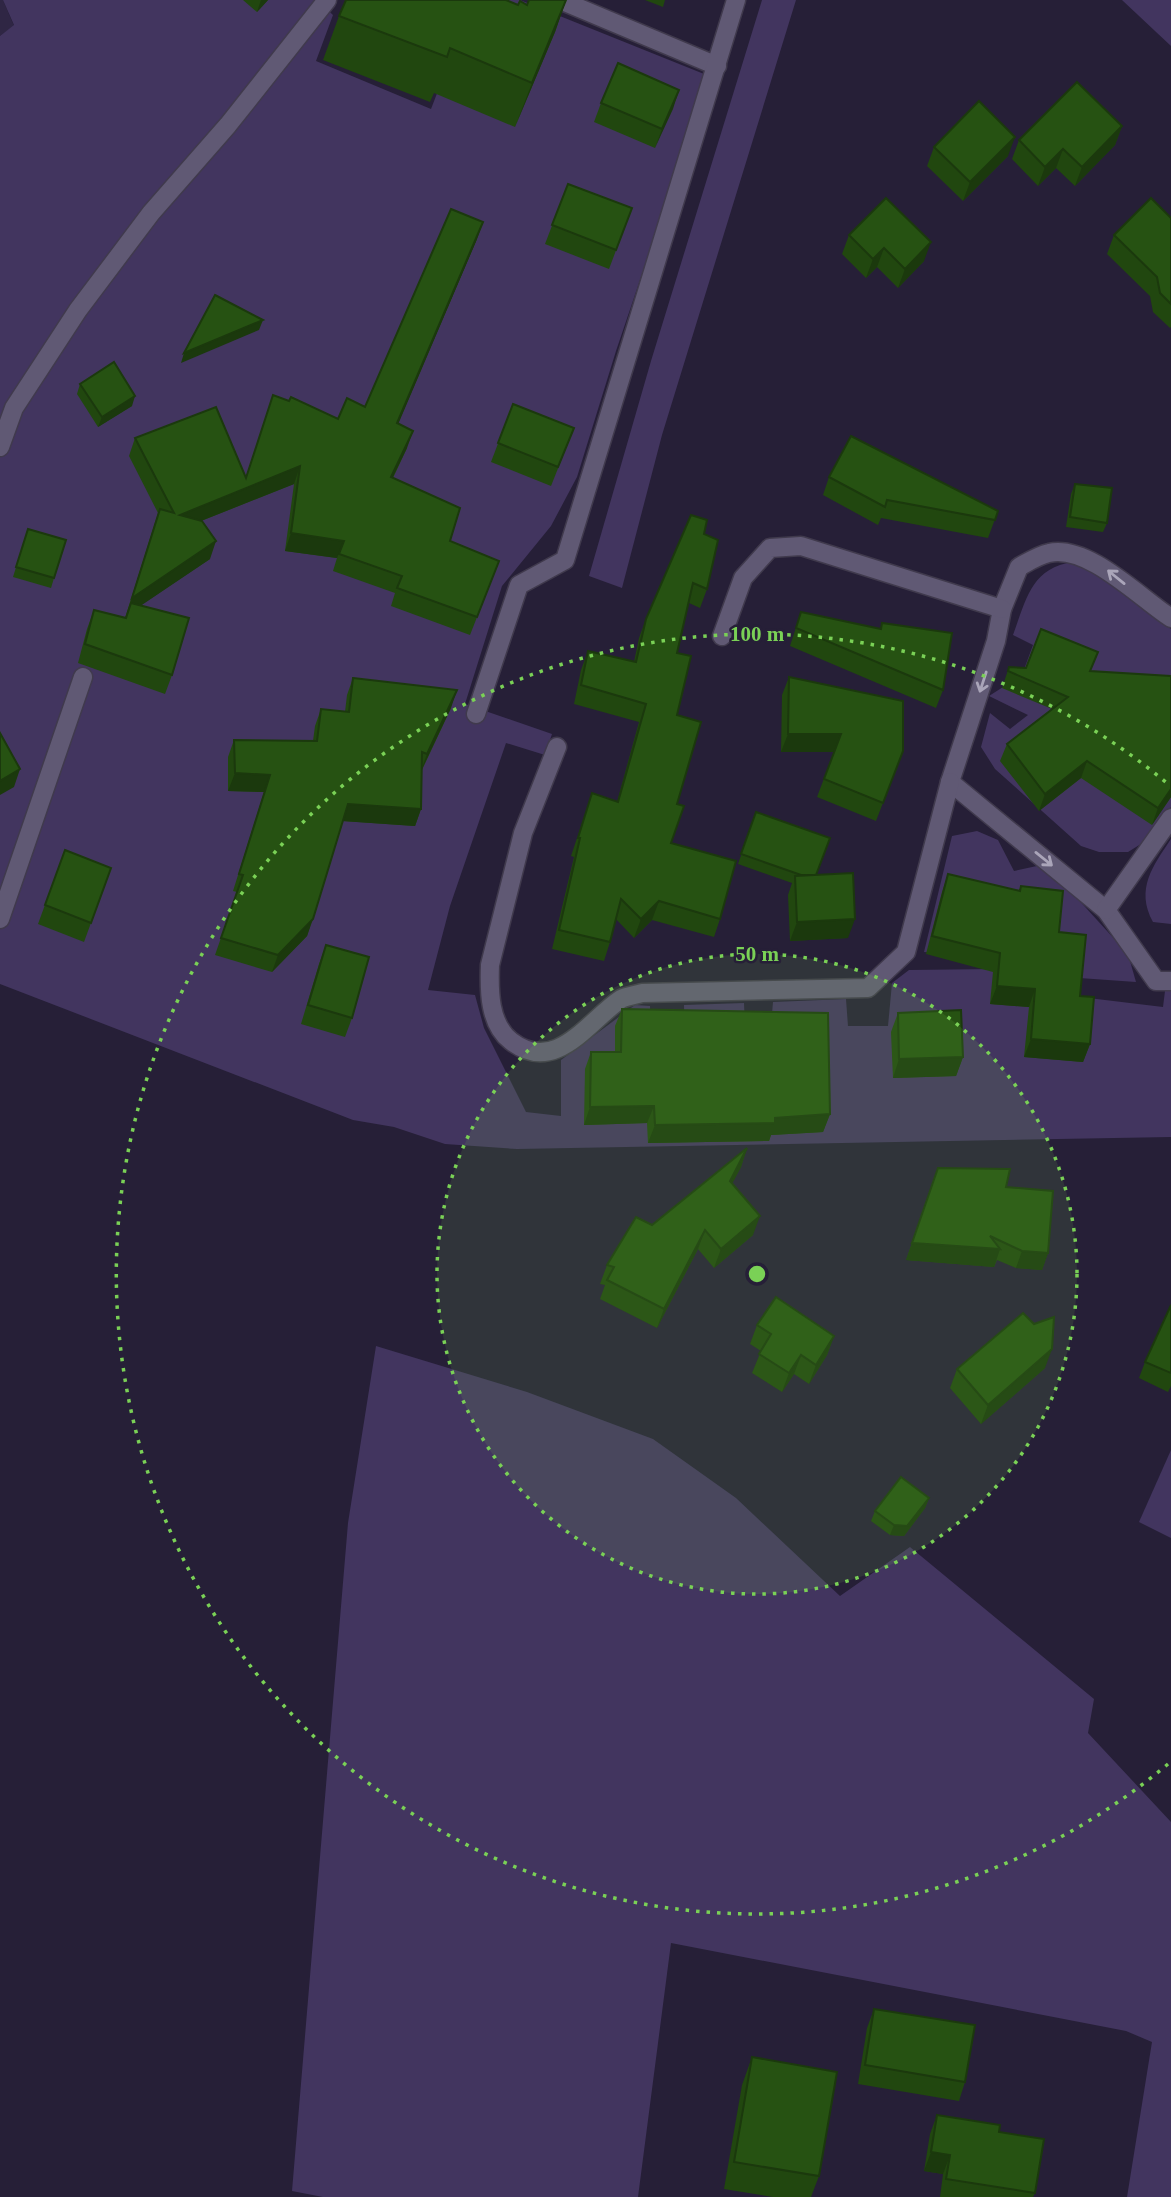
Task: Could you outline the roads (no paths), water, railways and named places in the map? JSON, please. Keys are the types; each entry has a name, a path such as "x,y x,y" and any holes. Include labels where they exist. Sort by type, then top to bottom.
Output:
{"lane":[{"path":"0,447 4,427 14,408 78,310 152,213 228,125 327,0"},
{"path":"560,0 717,66"},
{"path":"476,714 519,584 565,560 736,0"},
{"path":"722,636 743,578 771,548 801,546 1002,609"},
{"path":"557,747 523,833 490,965 489,988 498,1026 506,1037 522,1050 540,1052 565,1046 591,1028 622,998 642,993 868,988 906,952 950,782 996,641 1002,609 1019,567 1050,552 1077,555 1107,570 1147,603 1171,618"},
{"path":"0,919 83,677"},
{"path":"950,782 1106,911 1156,981 1171,981"},
{"path":"1106,911 1171,818"}]}
